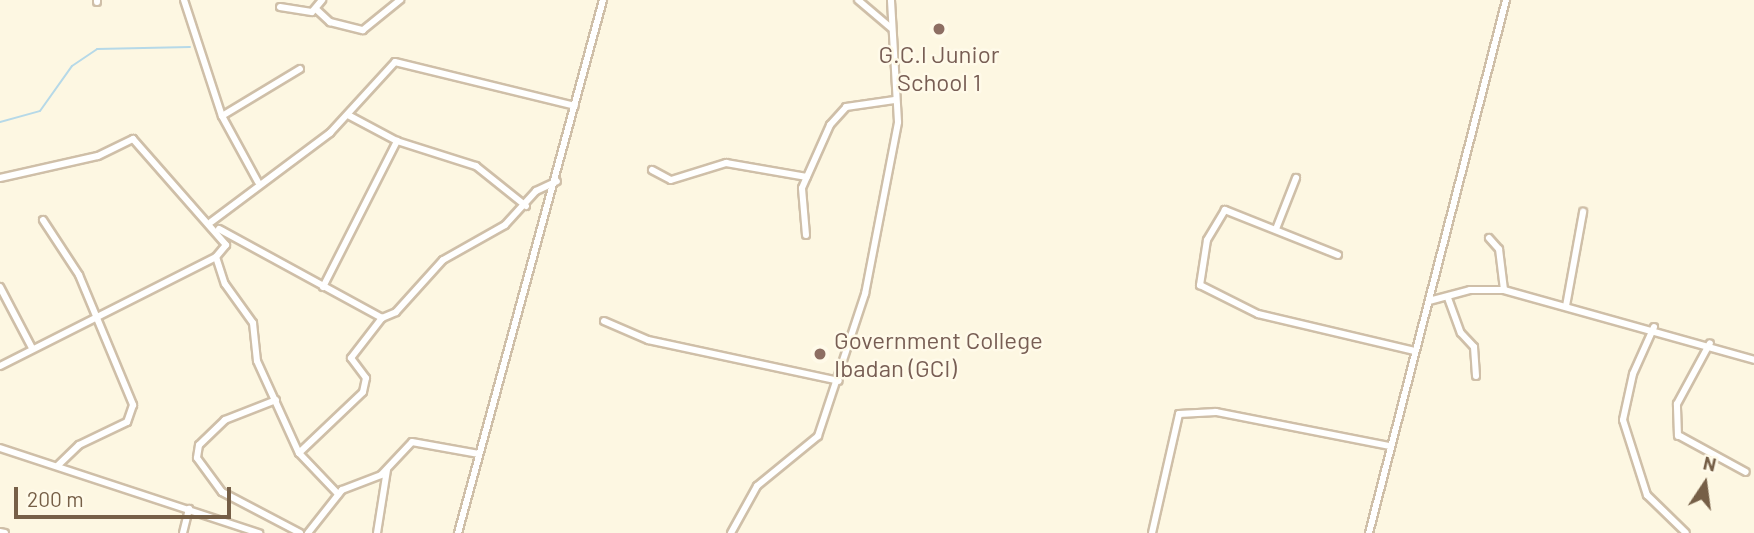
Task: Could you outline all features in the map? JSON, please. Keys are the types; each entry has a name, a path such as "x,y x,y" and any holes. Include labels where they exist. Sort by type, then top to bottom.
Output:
{"street":[{"path":"317,10 322,0"},
{"path":"280,7 317,10 330,22 363,30 400,0"},
{"path":"458,533 557,181 603,0"},
{"path":"858,0 891,28"},
{"path":"731,533 757,486 818,436 839,381 890,180 898,122 894,100 891,0"},
{"path":"1369,533 1506,0"},
{"path":"186,1 222,116 258,182"},
{"path":"211,222 258,182 348,115 395,62 575,106"},
{"path":"222,116 300,69"},
{"path":"806,235 799,203 807,177 830,125 846,107 894,100"},
{"path":"348,115 397,142 476,166 526,206"},
{"path":"0,178 98,156 133,139 219,229 382,318"},
{"path":"323,287 397,142"},
{"path":"652,170 671,180 726,163 807,177"},
{"path":"1276,229 1296,178"},
{"path":"299,453 363,392 366,379 351,358 382,318 396,312 443,260 526,206 536,191 557,181"},
{"path":"1338,255 1276,229 1220,212 1207,240 1200,285 1258,314 1415,351"},
{"path":"1566,306 1583,212"},
{"path":"43,220 96,314 125,379 132,414 57,466"},
{"path":"0,366 96,314 216,257 226,245 219,229"},
{"path":"1489,238 1499,249 1504,290"},
{"path":"216,257 225,284 253,323 257,361 299,453 338,494"},
{"path":"0,286 32,348"},
{"path":"1429,301 1504,290 1654,327 1754,358"},
{"path":"1448,298 1461,333 1474,347 1476,376"},
{"path":"604,321 648,340 839,381"},
{"path":"1654,327 1633,374 1623,421 1647,495 1686,533"},
{"path":"1710,343 1677,404 1678,435 1746,472"},
{"path":"276,400 225,420 200,445 197,458 222,492 300,533"},
{"path":"1152,533 1179,414 1216,412 1390,446"},
{"path":"308,533 338,494 387,468 412,442 479,454"},
{"path":"0,447 259,533"},
{"path":"377,533 387,468"},
{"path":"183,533 189,509"},
{"path":"0,532 5,533"}],"waterway":[{"path":"0,122 40,111 72,66 97,49 190,47"}],"place":[{"name":"G.C.I Junior School 1","path":"939,29"},
{"name":"Government College Ibadan (GCI)","path":"820,354"}]}
